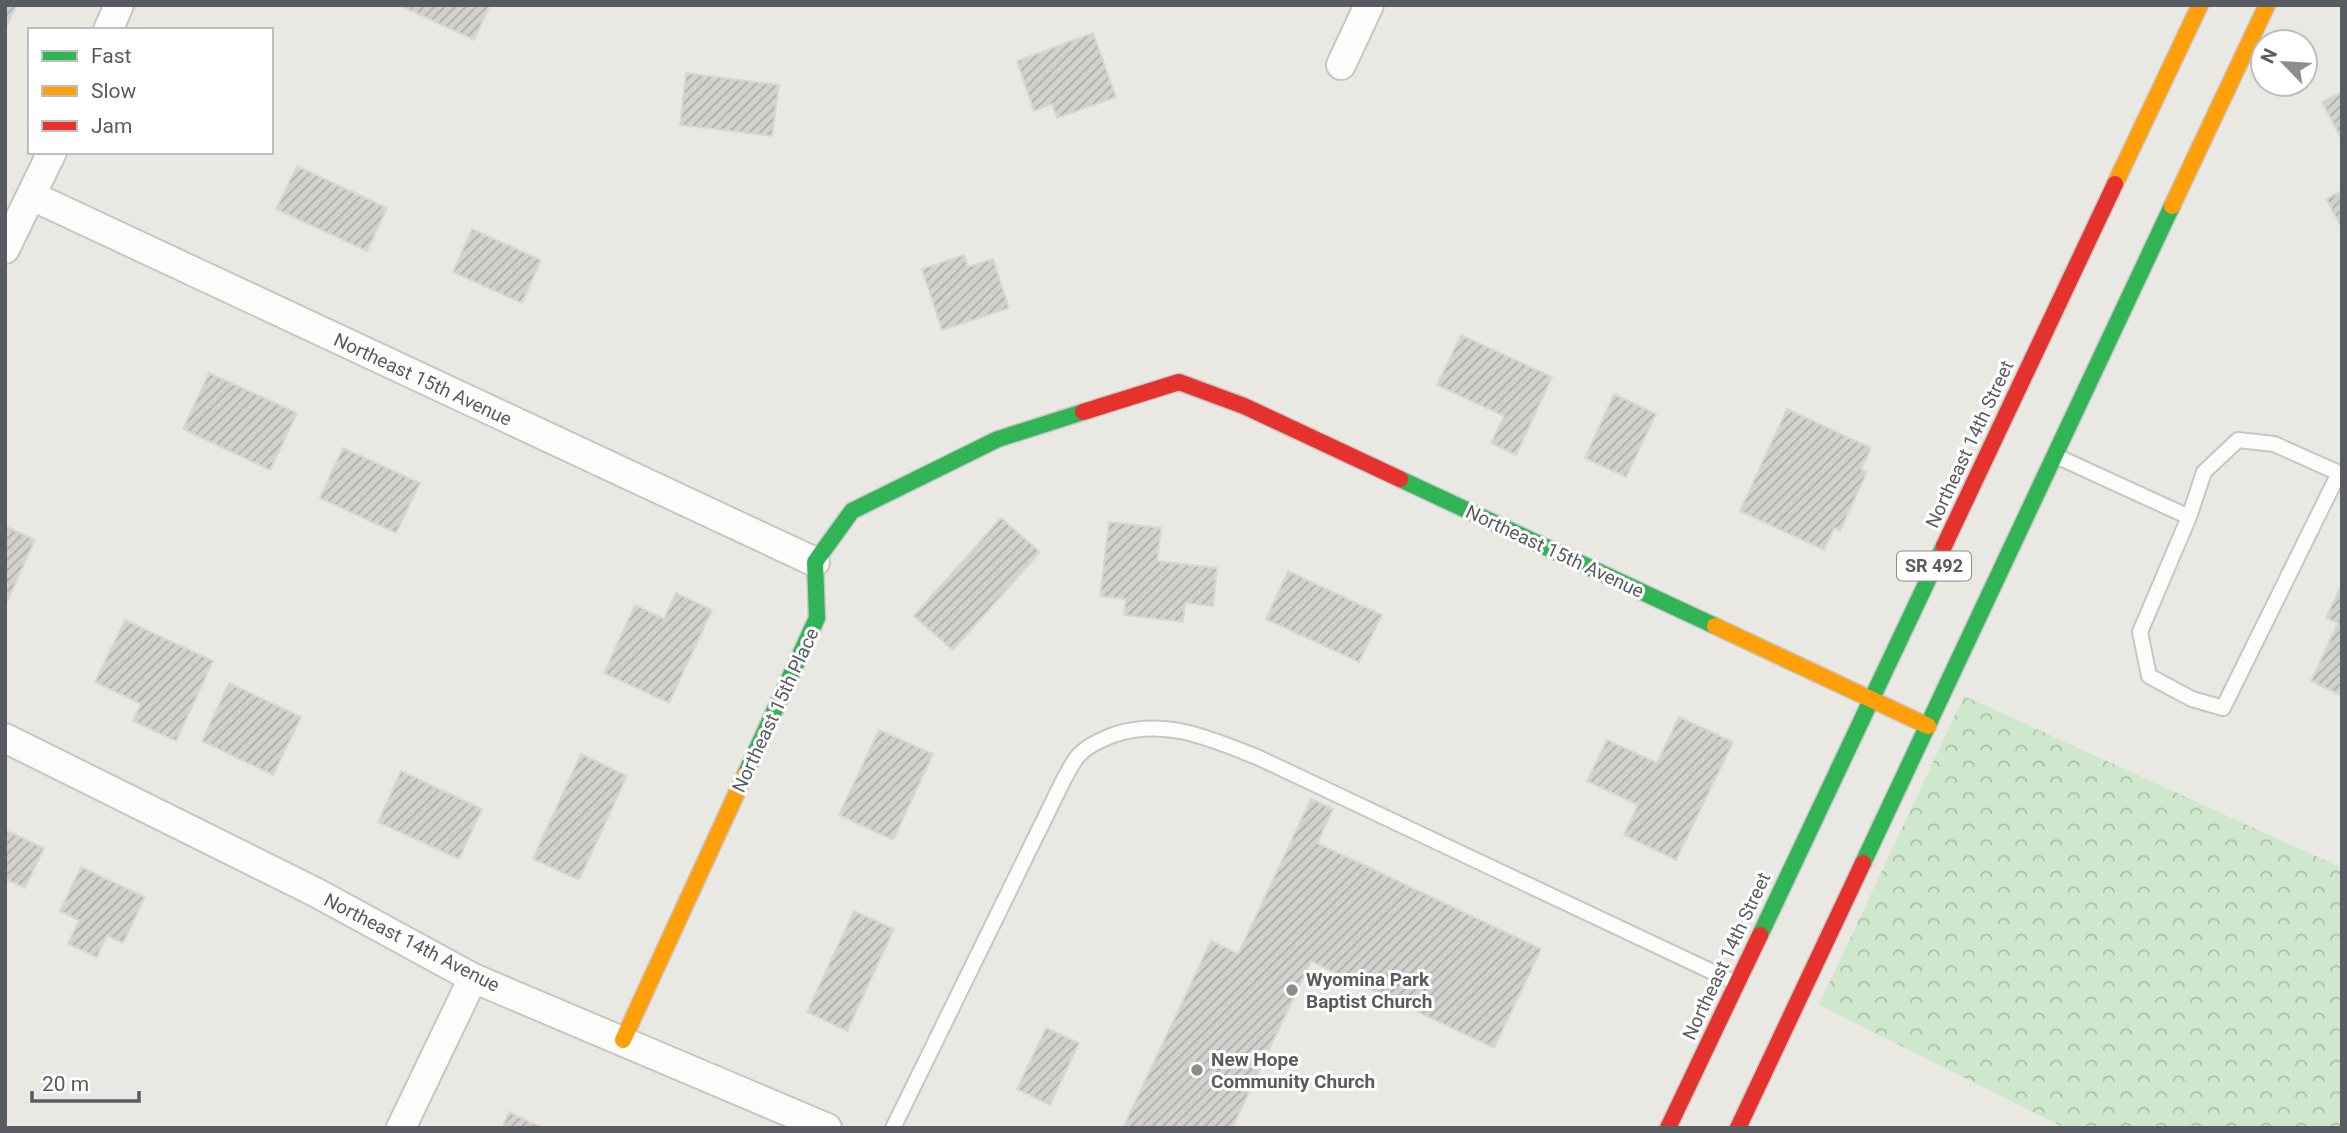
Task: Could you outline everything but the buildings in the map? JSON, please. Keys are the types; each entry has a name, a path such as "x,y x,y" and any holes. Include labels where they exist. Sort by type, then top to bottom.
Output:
{"main road":[{"name":"Northeast 14th Street","path":"1668,1128 2200,5"},
{"name":"SR 492","path":"1738,1128 2267,5"},
{"name":"Northeast 15th Avenue","path":"815,562 852,511 998,439 1180,382 1256,412 1928,726"},
{"name":"Northeast 15th Place","path":"623,1040 817,618 815,562"}],"street":[{"path":"109,28 119,5"},
{"path":"1341,65 1368,5"},
{"path":"5,249 50,154"},
{"name":"Northeast 15th Avenue","path":"32,196 815,562"},
{"name":"Northeast 14th Avenue","path":"5,738 317,893 473,978 827,1128"},
{"path":"401,1128 473,978"}],"lane":[{"path":"2238,440 2274,444 2339,473 2223,708 2192,699 2149,676 2140,632 2189,517 2204,472 2238,440"},
{"path":"2055,456 2189,517"},
{"path":"892,1128 1064,779 1078,756 1099,740 1132,729 1166,728 1198,734 1257,757 1736,984"}],"green space":[{"path":"1964,696 2342,868 2342,1128 2065,1128 1819,1005"}],"traffic: fast":[{"path":"1863,863 2172,206"},
{"path":"745,775 817,618 815,562 852,511 998,439 1083,412"},
{"path":"1400,479 1715,626"},
{"path":"1760,935 1944,546"}],"traffic: slow":[{"path":"2115,184 2200,5"},
{"path":"2172,206 2267,5"},
{"path":"1715,626 1928,726"},
{"path":"623,1040 745,775"}],"traffic: jam":[{"path":"1944,546 2115,184"},
{"path":"1083,412 1179,382 1244,406 1400,479"},
{"path":"1738,1128 1863,863"},
{"path":"1668,1128 1760,935"}],"place":[{"name":"Wyomina Park Baptist Church","path":"1292,990"},
{"name":"New Hope Community Church","path":"1197,1070"}]}
